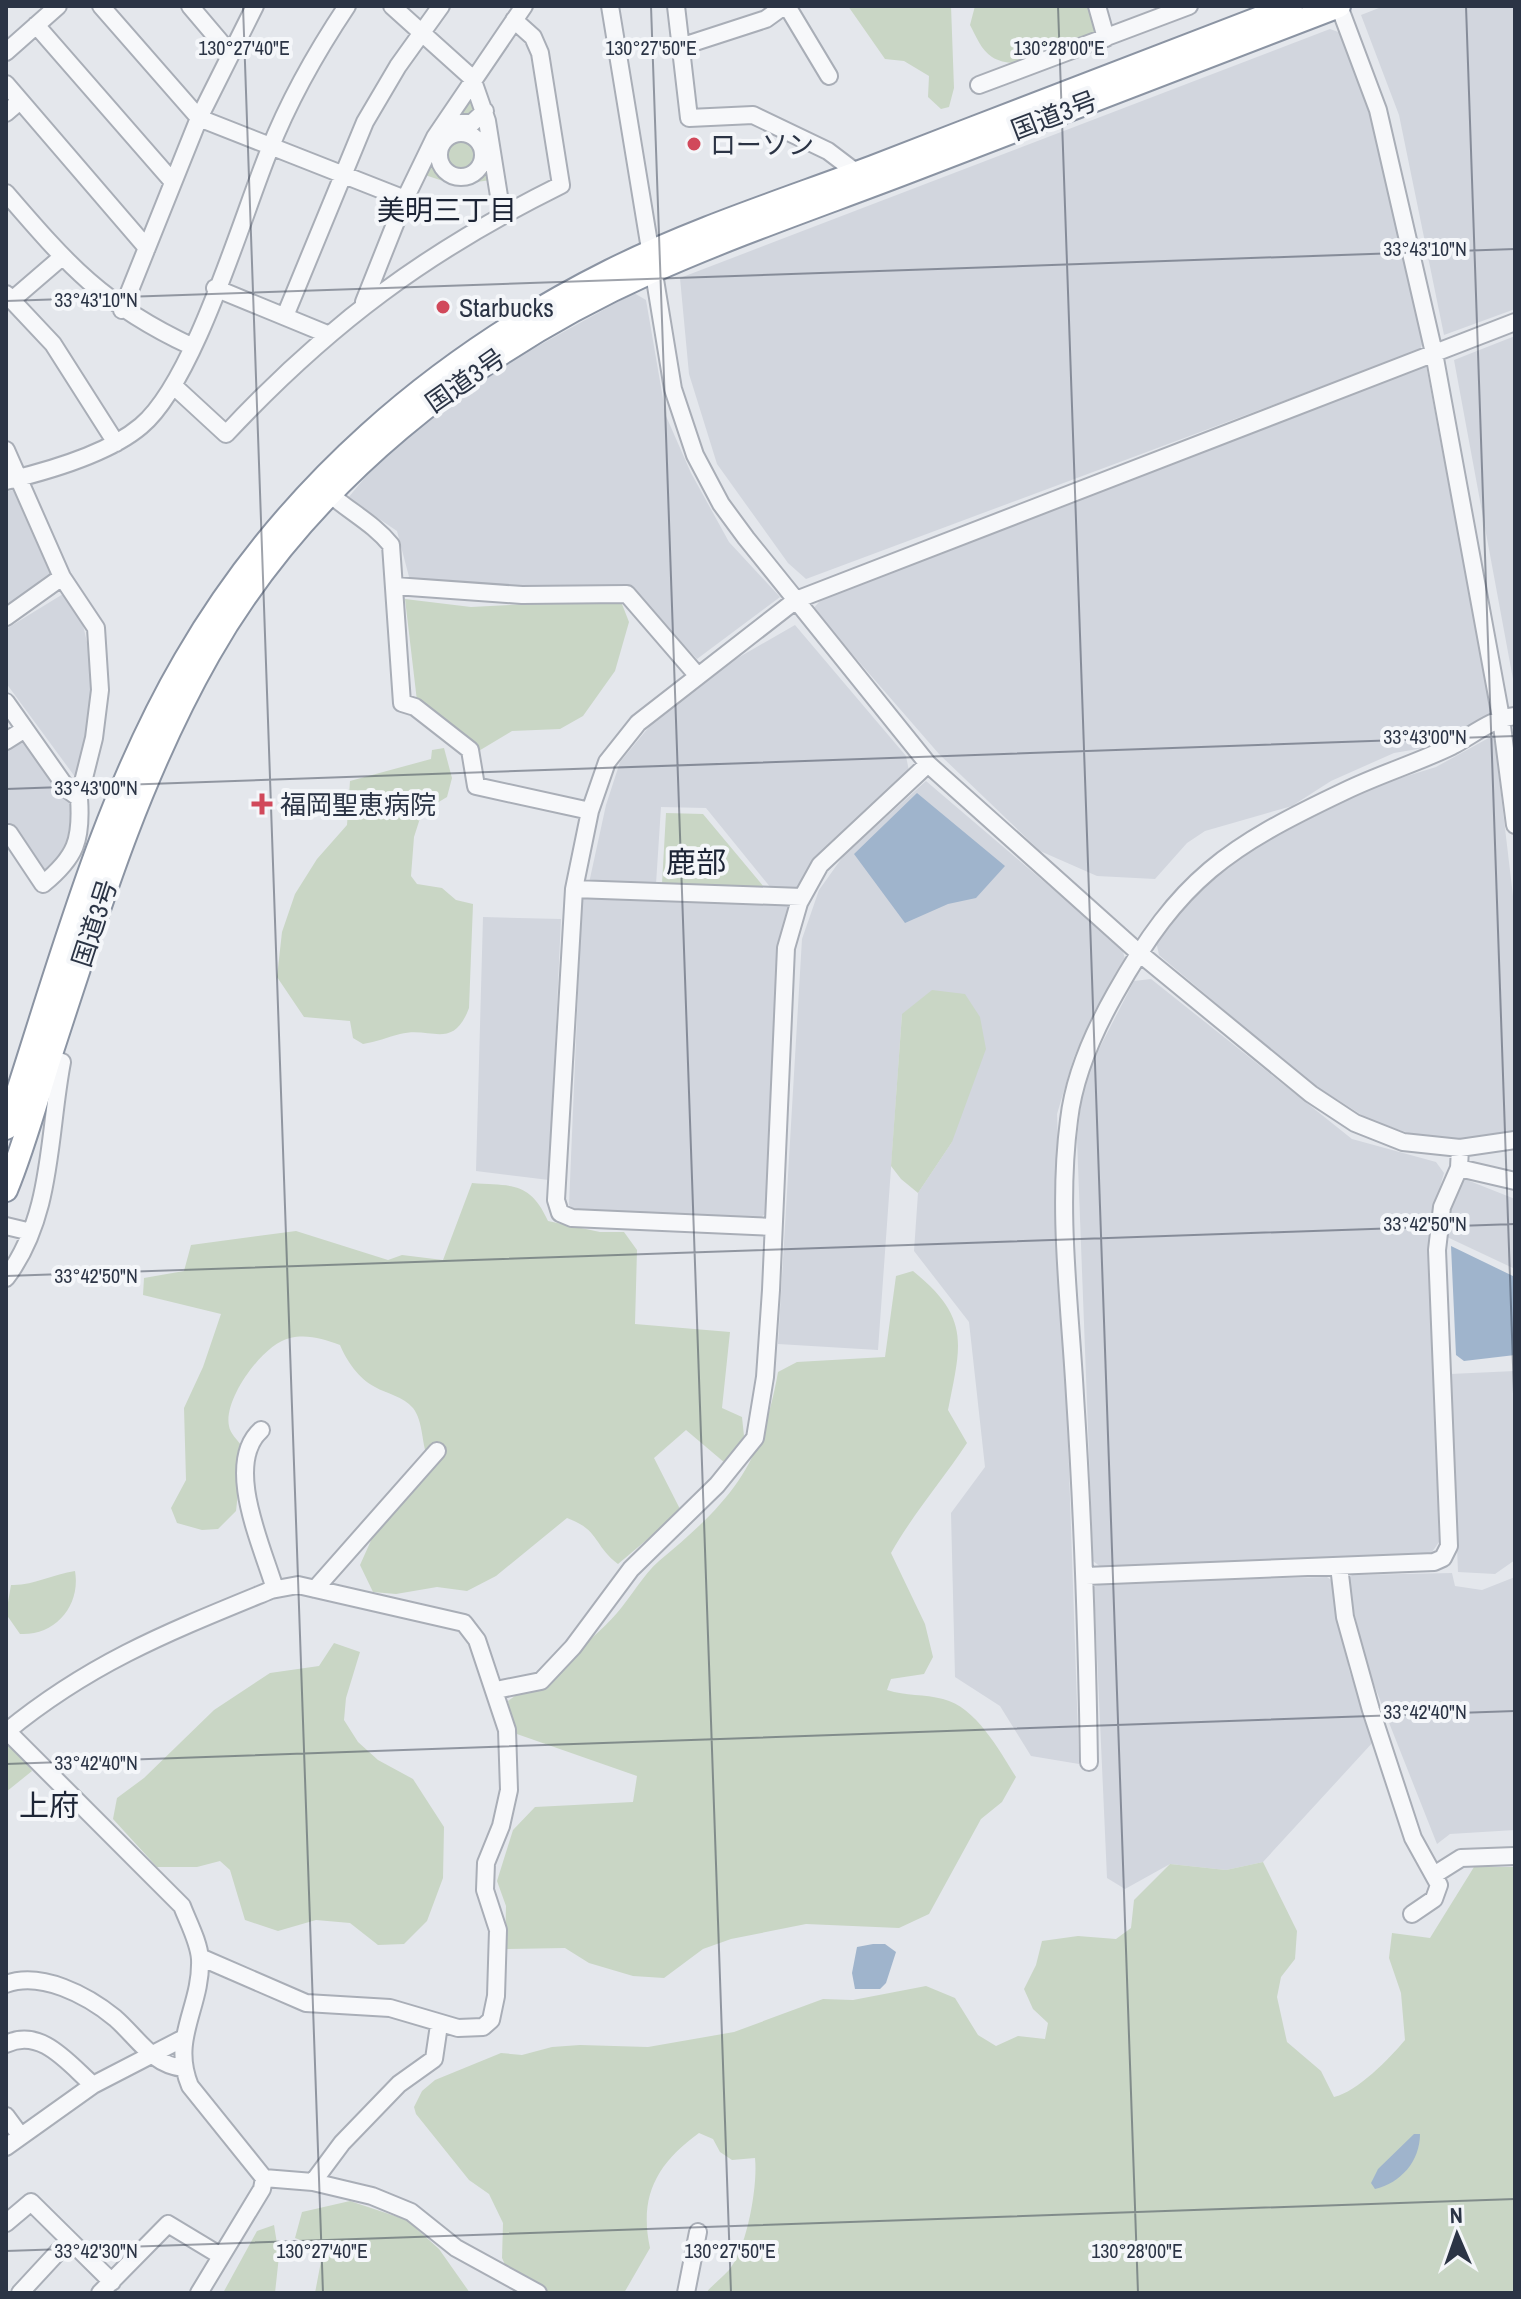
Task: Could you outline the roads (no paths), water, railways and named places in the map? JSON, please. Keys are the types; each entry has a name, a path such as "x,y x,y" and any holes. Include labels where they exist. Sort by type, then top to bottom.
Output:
{"highway":[{"name":"国道3号","path":"6,1190 109,878 158,752 230,621 272,561 375,450 452,387 529,336 649,264 748,211 857,173 1291,6"},
{"name":"国道3号","path":"6,1128 90,875 144,742 184,662 258,549 359,441 429,382 523,318 610,271 649,264 1339,6"}],"street":[{"path":"6,52 58,6"},
{"path":"101,6 199,118 405,199"},
{"path":"190,6 229,52"},
{"path":"122,310 199,118 229,52 255,6"},
{"path":"11,480 94,454 116,443 141,426 175,387 270,147 314,59 347,6"},
{"path":"392,6 472,78 485,111 502,215"},
{"path":"285,316 365,122 441,6"},
{"path":"431,159 472,78 524,6"},
{"path":"610,6 649,264 673,389 695,455 721,504 796,600 928,764 1138,952 1311,1094 1355,1123 1403,1142 1460,1148 1515,1140"},
{"path":"676,6 689,118 753,115 828,151 857,173"},
{"path":"683,46 766,19 785,6 829,76"},
{"path":"1097,6 1106,38"},
{"path":"979,85 1189,6"},
{"path":"1339,6 1378,110 1434,353 1508,717 1515,825"},
{"path":"175,387 226,434 327,334 363,304 502,215 561,185 540,53 533,37 514,20"},
{"path":"36,25 173,182"},
{"path":"6,84 147,248"},
{"path":"6,113 20,101"},
{"path":"363,304 405,199 441,144 456,133 461,123 472,123 485,111"},
{"path":"431,159 454,175 468,175 479,167 483,154 478,141 467,133 456,133"},
{"path":"6,193 62,257 122,310 191,346"},
{"path":"62,257 9,297 53,344 116,443"},
{"path":"215,288 327,334"},
{"path":"773,1227 572,1218 560,1213 556,1200 574,889 590,811 607,762 638,723 796,600 1515,322"},
{"path":"6,450 11,480 62,577 96,628 100,690 94,738 79,798 81,832 65,866 43,884 7,832"},
{"path":"331,495 359,519 375,525 391,545 402,703 415,707 470,750 476,786 590,811"},
{"path":"6,617 62,577"},
{"path":"395,586 522,595 627,594 697,675"},
{"path":"6,702 68,790 79,798"},
{"path":"1089,1762 1086,1576 1065,1217 1069,1118 1082,1062 1101,1019 1138,952 1182,894 1238,847 1295,814 1451,746 1508,717"},
{"path":"6,741 25,729"},
{"path":"496,1690 541,1681 581,1637 631,1569 717,1485 755,1438 765,1377 786,948 802,897 820,865 928,764"},
{"path":"574,889 802,897"},
{"path":"6,1278 18,1261 39,1217 62,1062 50,1058"},
{"path":"1086,1576 1434,1562 1448,1552 1437,1250 1442,1207 1459,1168 1460,1148"},
{"path":"1459,1168 1515,1181"},
{"path":"6,1226 31,1232"},
{"path":"261,1430 251,1439 245,1465 250,1512 275,1589"},
{"path":"315,1589 437,1451"},
{"path":"1339,1566 1345,1617 1371,1710 1413,1838 1439,1885 1434,1899 1412,1914"},
{"path":"200,1957 306,2003 390,2008 439,2025 483,2027 491,2020 496,1996 498,1930 485,1890 486,1863 509,1790 507,1730 477,1640 464,1623 298,1585 275,1589 111,1658 44,1701 6,1731 182,1906 200,1957 195,2003 182,2039 183,2068 190,2086 264,2178 313,2182 372,2196 411,2212 456,2248 538,2293"},
{"path":"1434,1875 1461,1858 1515,1856"},
{"path":"6,1984 41,1979 72,1993 112,2016 165,2067 183,2068"},
{"path":"313,2182 342,2143 399,2084 434,2059 439,2025"},
{"path":"6,2044 20,2037 46,2044 93,2085"},
{"path":"6,2147 93,2085 182,2039"},
{"path":"6,2116 20,2135"},
{"path":"199,2293 262,2189 264,2178"},
{"path":"6,2223 31,2202 69,2240 106,2287 168,2224 221,2256"},
{"path":"686,2293 698,2232"},
{"path":"20,2293 69,2240"}],"water":[{"path":"917,793 1005,866 976,898 948,904 905,923 854,854"},
{"path":"1451,1246 1515,1277 1515,1355 1464,1361 1456,1355"},
{"path":"885,1944 896,1952 886,1983 880,1989 855,1989 852,1973 857,1947"},
{"path":"1414,2134 1420,2134 1413,2162 1393,2182 1375,2189 1371,2183 1378,2169"}],"place":[{"name":"ローソン","path":"694,144"},
{"name":"Starbucks","path":"443,307"},
{"name":"福岡聖恵病院","path":"262,804"}],"district":[{"name":"美明三丁目","path":"447,210"},
{"name":"鹿部","path":"696,862"},
{"name":"上府","path":"49,1805"}]}
